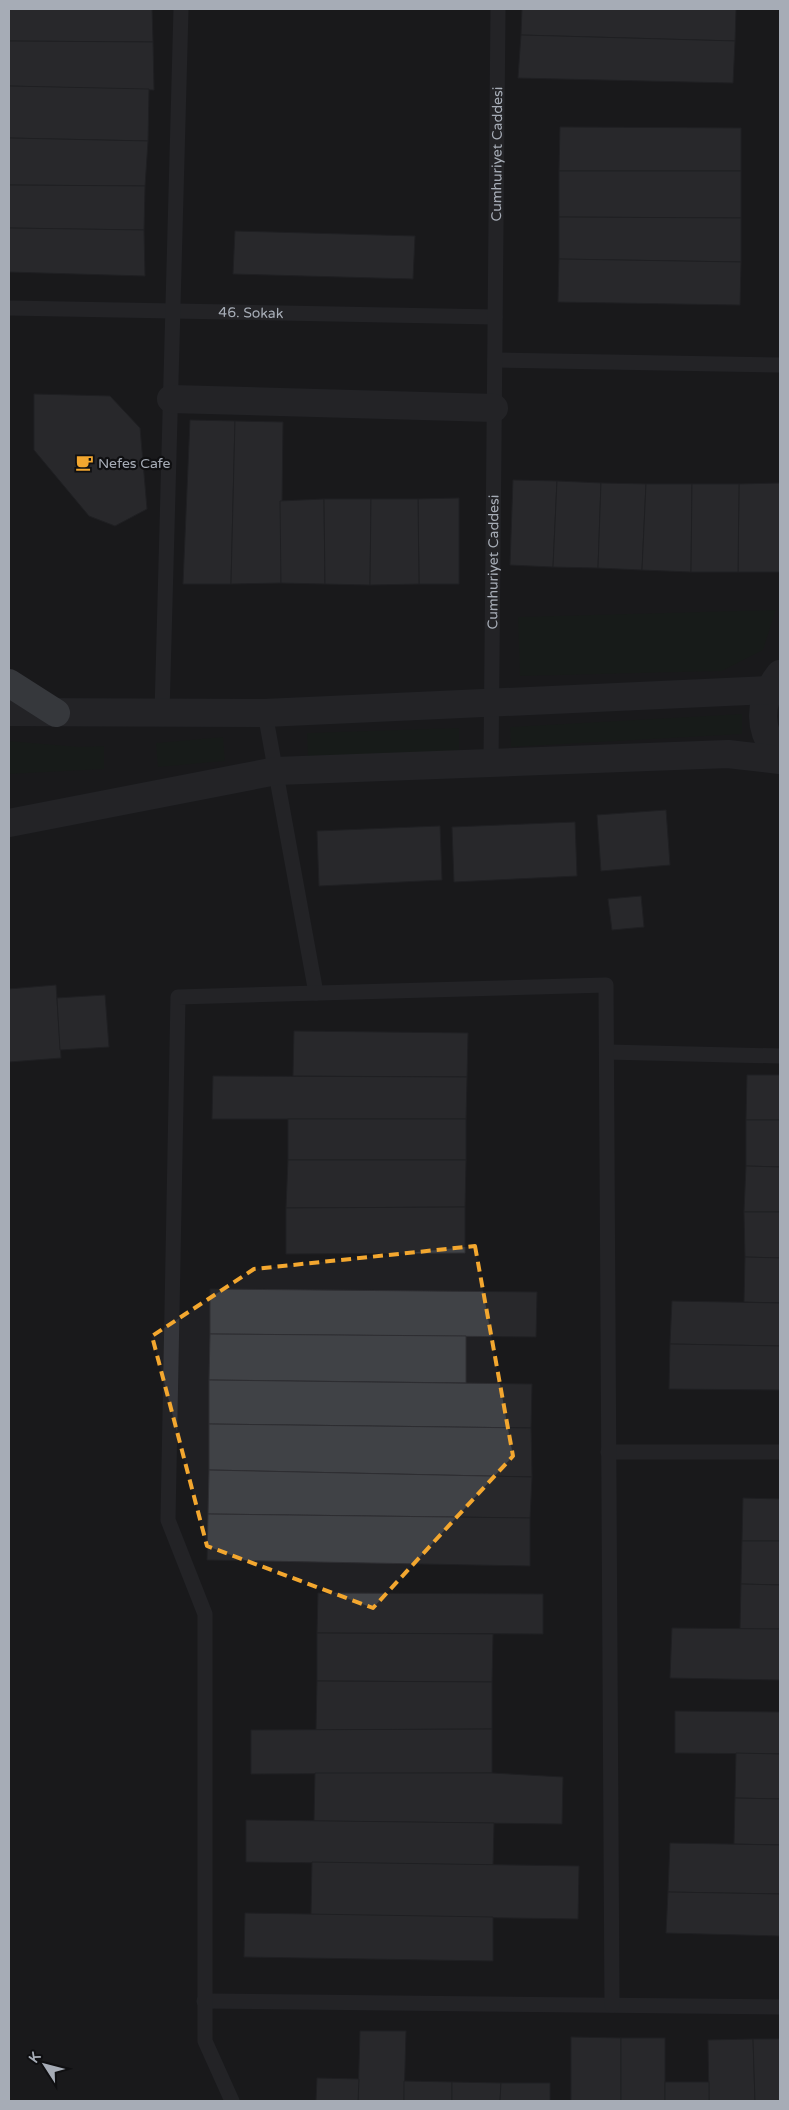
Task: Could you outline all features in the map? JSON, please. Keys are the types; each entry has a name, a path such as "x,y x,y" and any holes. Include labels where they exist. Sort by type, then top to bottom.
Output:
{"highway":[{"path":"9,683 56,714"}],"street":[{"path":"171,399 494,408"},
{"path":"9,712 56,714 265,713 492,703 777,678"},
{"path":"777,678 763,708 764,728 770,745 780,759"},
{"path":"9,823 276,771 728,754 780,759"}],"lane":[{"path":"162,712 181,9"},
{"name":"Cumhuriyet Caddesi","path":"491,763 498,9"},
{"name":"46. Sokak","path":"9,308 495,317"},
{"path":"495,360 780,365"},
{"path":"265,713 316,993"},
{"path":"232,2101 204,2041 205,1614 168,1520 178,998 606,985 612,2005"},
{"path":"606,1052 780,1056"},
{"path":"608,1452 780,1452"},
{"path":"204,2000 780,2007"}],"highlighted area":[{"path":"475,1246 513,1456 373,1608 207,1546 152,1336 254,1269"}],"shaded area":[{"path":"9,9 780,9 780,2101 9,2101"},
{"path":"776,610 763,650 722,671 520,676 518,617"},
{"path":"742,714 742,734 511,747 510,727"},
{"path":"459,728 459,751 308,756 307,733"},
{"path":"223,737 225,761 158,767 156,743"},
{"path":"9,741 79,747 104,746 104,769 9,774"}],"building":[{"path":"9,9 152,9 153,42 9,41"},
{"path":"522,9 736,9 735,41 521,35"},
{"path":"521,35 735,41 733,83 518,78"},
{"path":"9,41 153,42 154,90 9,86"},
{"path":"9,86 149,89 148,141 9,138"},
{"path":"560,127 741,128 741,171 559,171"},
{"path":"9,138 148,141 145,186 9,185"},
{"path":"559,171 741,171 741,218 559,217"},
{"path":"9,185 145,186 144,230 9,228"},
{"path":"559,217 741,218 741,262 559,259"},
{"path":"9,228 144,230 145,276 9,272"},
{"path":"235,231 415,236 413,279 233,274"},
{"path":"559,259 741,262 740,305 558,302"},
{"path":"34,394 110,396 140,428 147,509 115,526 89,516 34,450"},
{"path":"190,420 235,421 231,584 183,584"},
{"path":"235,421 283,422 281,583 231,584"},
{"path":"513,480 557,481 553,567 510,565"},
{"path":"557,481 601,483 598,568 553,567"},
{"path":"601,483 646,484 642,570 598,568"},
{"path":"780,483 780,572 738,572 739,484"},
{"path":"646,484 692,484 691,572 642,570"},
{"path":"692,484 739,484 738,572 691,572"},
{"path":"459,498 459,584 419,584 418,499"},
{"path":"324,499 325,584 281,583 280,501"},
{"path":"324,499 371,499 370,585 325,584"},
{"path":"371,499 418,499 419,584 370,585"},
{"path":"666,810 670,865 601,871 597,815"},
{"path":"575,822 577,876 454,882 452,827"},
{"path":"440,826 442,880 319,886 317,831"},
{"path":"641,896 644,927 612,930 608,899"},
{"path":"56,985 61,1058 9,1062 9,989"},
{"path":"105,995 109,1047 60,1050 57,998"},
{"path":"294,1031 468,1033 467,1077 293,1076"},
{"path":"747,1075 780,1075 780,1120 746,1120"},
{"path":"213,1076 467,1077 466,1119 212,1119"},
{"path":"288,1119 466,1119 466,1160 288,1160"},
{"path":"746,1120 780,1120 780,1167 746,1166"},
{"path":"288,1160 466,1160 465,1207 286,1208"},
{"path":"746,1166 780,1167 780,1212 744,1212"},
{"path":"465,1207 465,1253 286,1254 286,1208"},
{"path":"744,1212 780,1212 780,1258 745,1257"},
{"path":"745,1257 780,1258 780,1303 744,1302"},
{"path":"210,1289 537,1292 536,1337 210,1334"},
{"path":"672,1301 780,1303 780,1346 670,1344"},
{"path":"210,1334 466,1336 466,1383 209,1380"},
{"path":"670,1344 780,1346 780,1390 669,1389"},
{"path":"209,1380 532,1384 531,1428 209,1424"},
{"path":"209,1424 531,1428 532,1477 209,1470"},
{"path":"209,1470 532,1477 530,1518 208,1514"},
{"path":"743,1498 780,1499 780,1541 742,1541"},
{"path":"208,1514 530,1518 530,1566 207,1560"},
{"path":"742,1541 780,1541 780,1585 741,1584"},
{"path":"741,1584 780,1585 780,1629 740,1629"},
{"path":"318,1593 543,1594 543,1634 317,1633"},
{"path":"672,1628 780,1629 780,1680 670,1678"},
{"path":"317,1633 493,1634 492,1682 317,1681"},
{"path":"317,1681 492,1682 492,1729 316,1730"},
{"path":"675,1711 780,1712 780,1754 675,1753"},
{"path":"492,1729 492,1773 251,1774 251,1730"},
{"path":"736,1753 780,1754 780,1799 735,1798"},
{"path":"315,1773 492,1773 563,1777 562,1824 314,1821"},
{"path":"735,1798 780,1799 780,1845 734,1844"},
{"path":"246,1820 494,1823 493,1865 246,1862"},
{"path":"670,1843 780,1845 780,1894 668,1892"},
{"path":"312,1862 579,1866 578,1919 311,1915"},
{"path":"668,1892 780,1894 780,1936 666,1933"},
{"path":"245,1913 493,1917 493,1961 244,1957"},
{"path":"360,2031 406,2031 404,2101 358,2101"},
{"path":"571,2037 621,2038 621,2101 571,2101"},
{"path":"621,2038 665,2038 665,2101 621,2101"},
{"path":"753,2039 755,2101 709,2101 708,2040"},
{"path":"753,2039 780,2039 780,2101 755,2101"},
{"path":"317,2078 359,2079 358,2101 316,2101"},
{"path":"404,2081 452,2082 452,2101 404,2101"},
{"path":"452,2082 501,2083 500,2101 452,2101"},
{"path":"665,2082 709,2082 709,2101 665,2101"},
{"path":"501,2083 550,2083 550,2101 500,2101"}],"place":[{"name":"Nefes Cafe","path":"84,463"}]}
